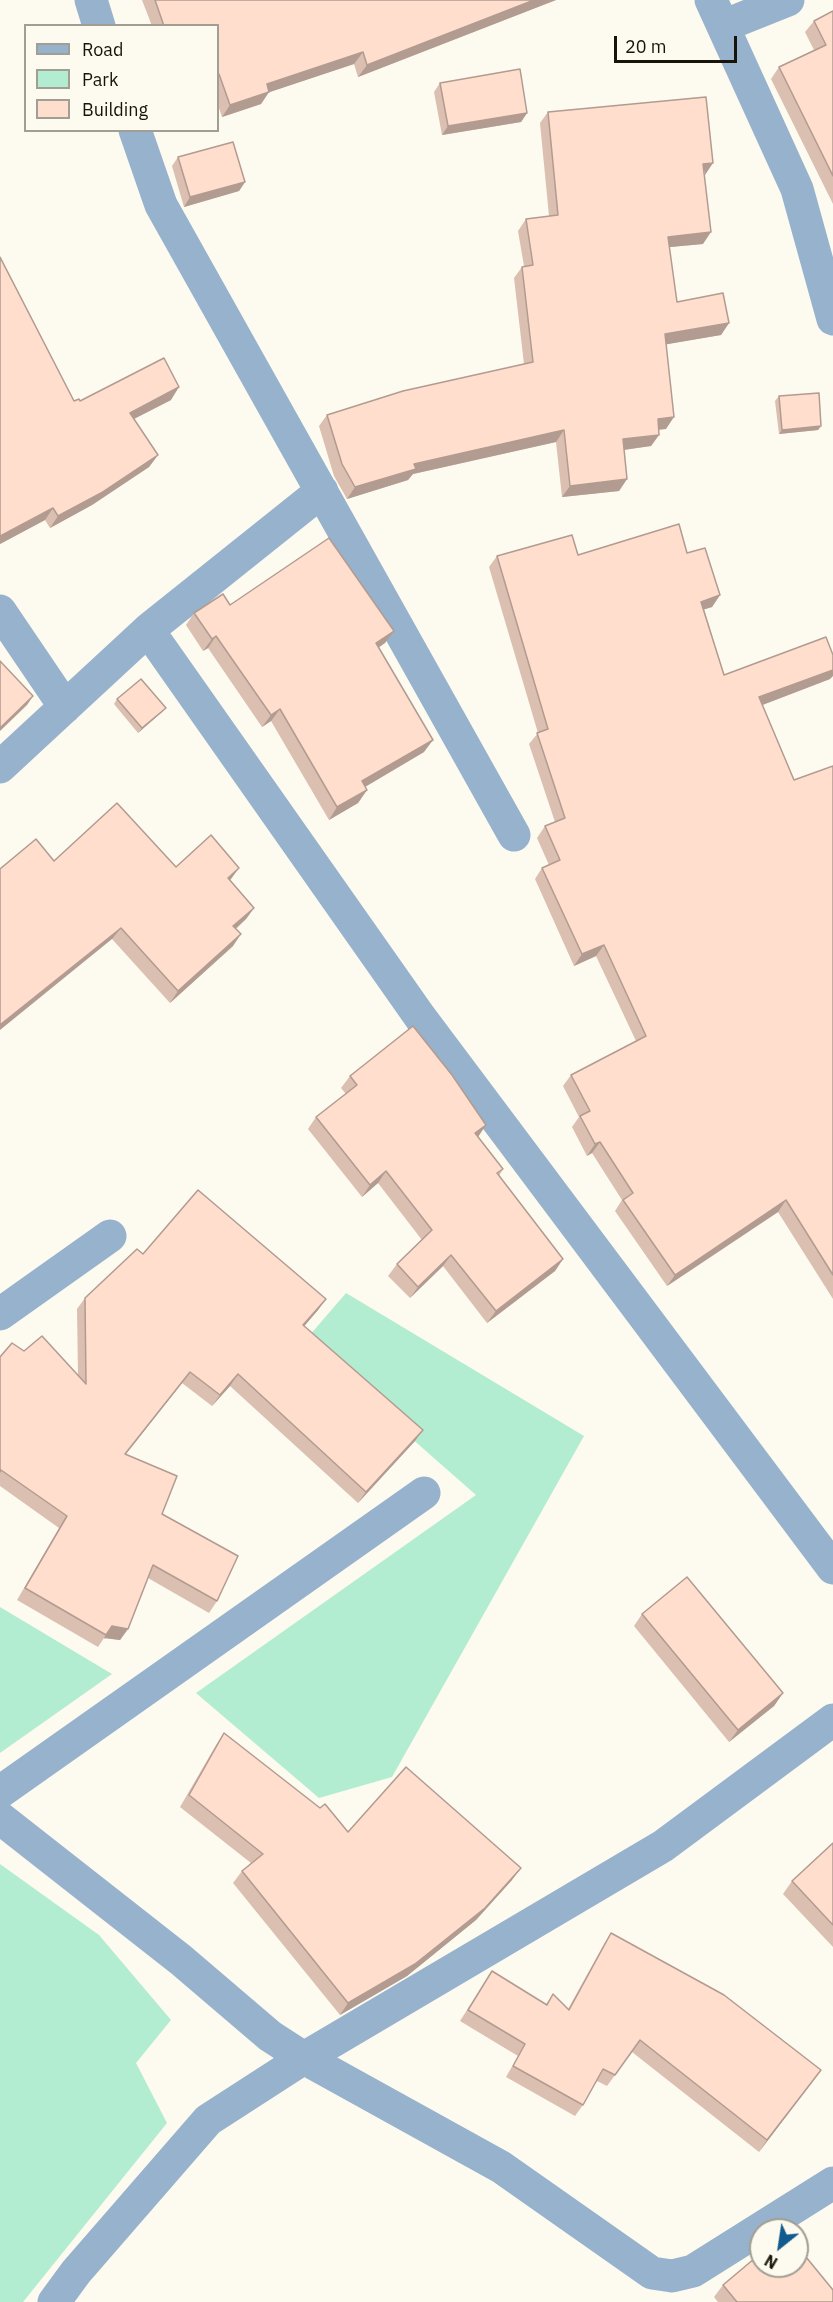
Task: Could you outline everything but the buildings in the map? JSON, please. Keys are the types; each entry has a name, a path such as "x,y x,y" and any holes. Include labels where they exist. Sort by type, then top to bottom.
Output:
{"street":[{"path":"91,0 98,24"},
{"path":"788,0 717,13 797,189 833,319"},
{"path":"136,132 161,205 514,836"},
{"path":"0,767 148,630 322,491"},
{"path":"0,611 65,707"},
{"path":"148,630 420,1017 833,1568"},
{"path":"0,1314 110,1236"},
{"path":"0,1792 424,1492"},
{"path":"54,2302 76,2272 208,2120 304,2058 663,1846 833,1720"},
{"path":"0,1818 181,1960 228,2003 304,2058 501,2167 652,2273 672,2277 693,2271 833,2183"}],"green space":[{"path":"346,1293 584,1436 392,1777 319,1798 196,1693 476,1495 303,1343"},
{"path":"0,1607 112,1674 0,1753"},
{"path":"0,1864 99,1935 171,2020 136,2063 167,2123 23,2302 0,2302"}]}
